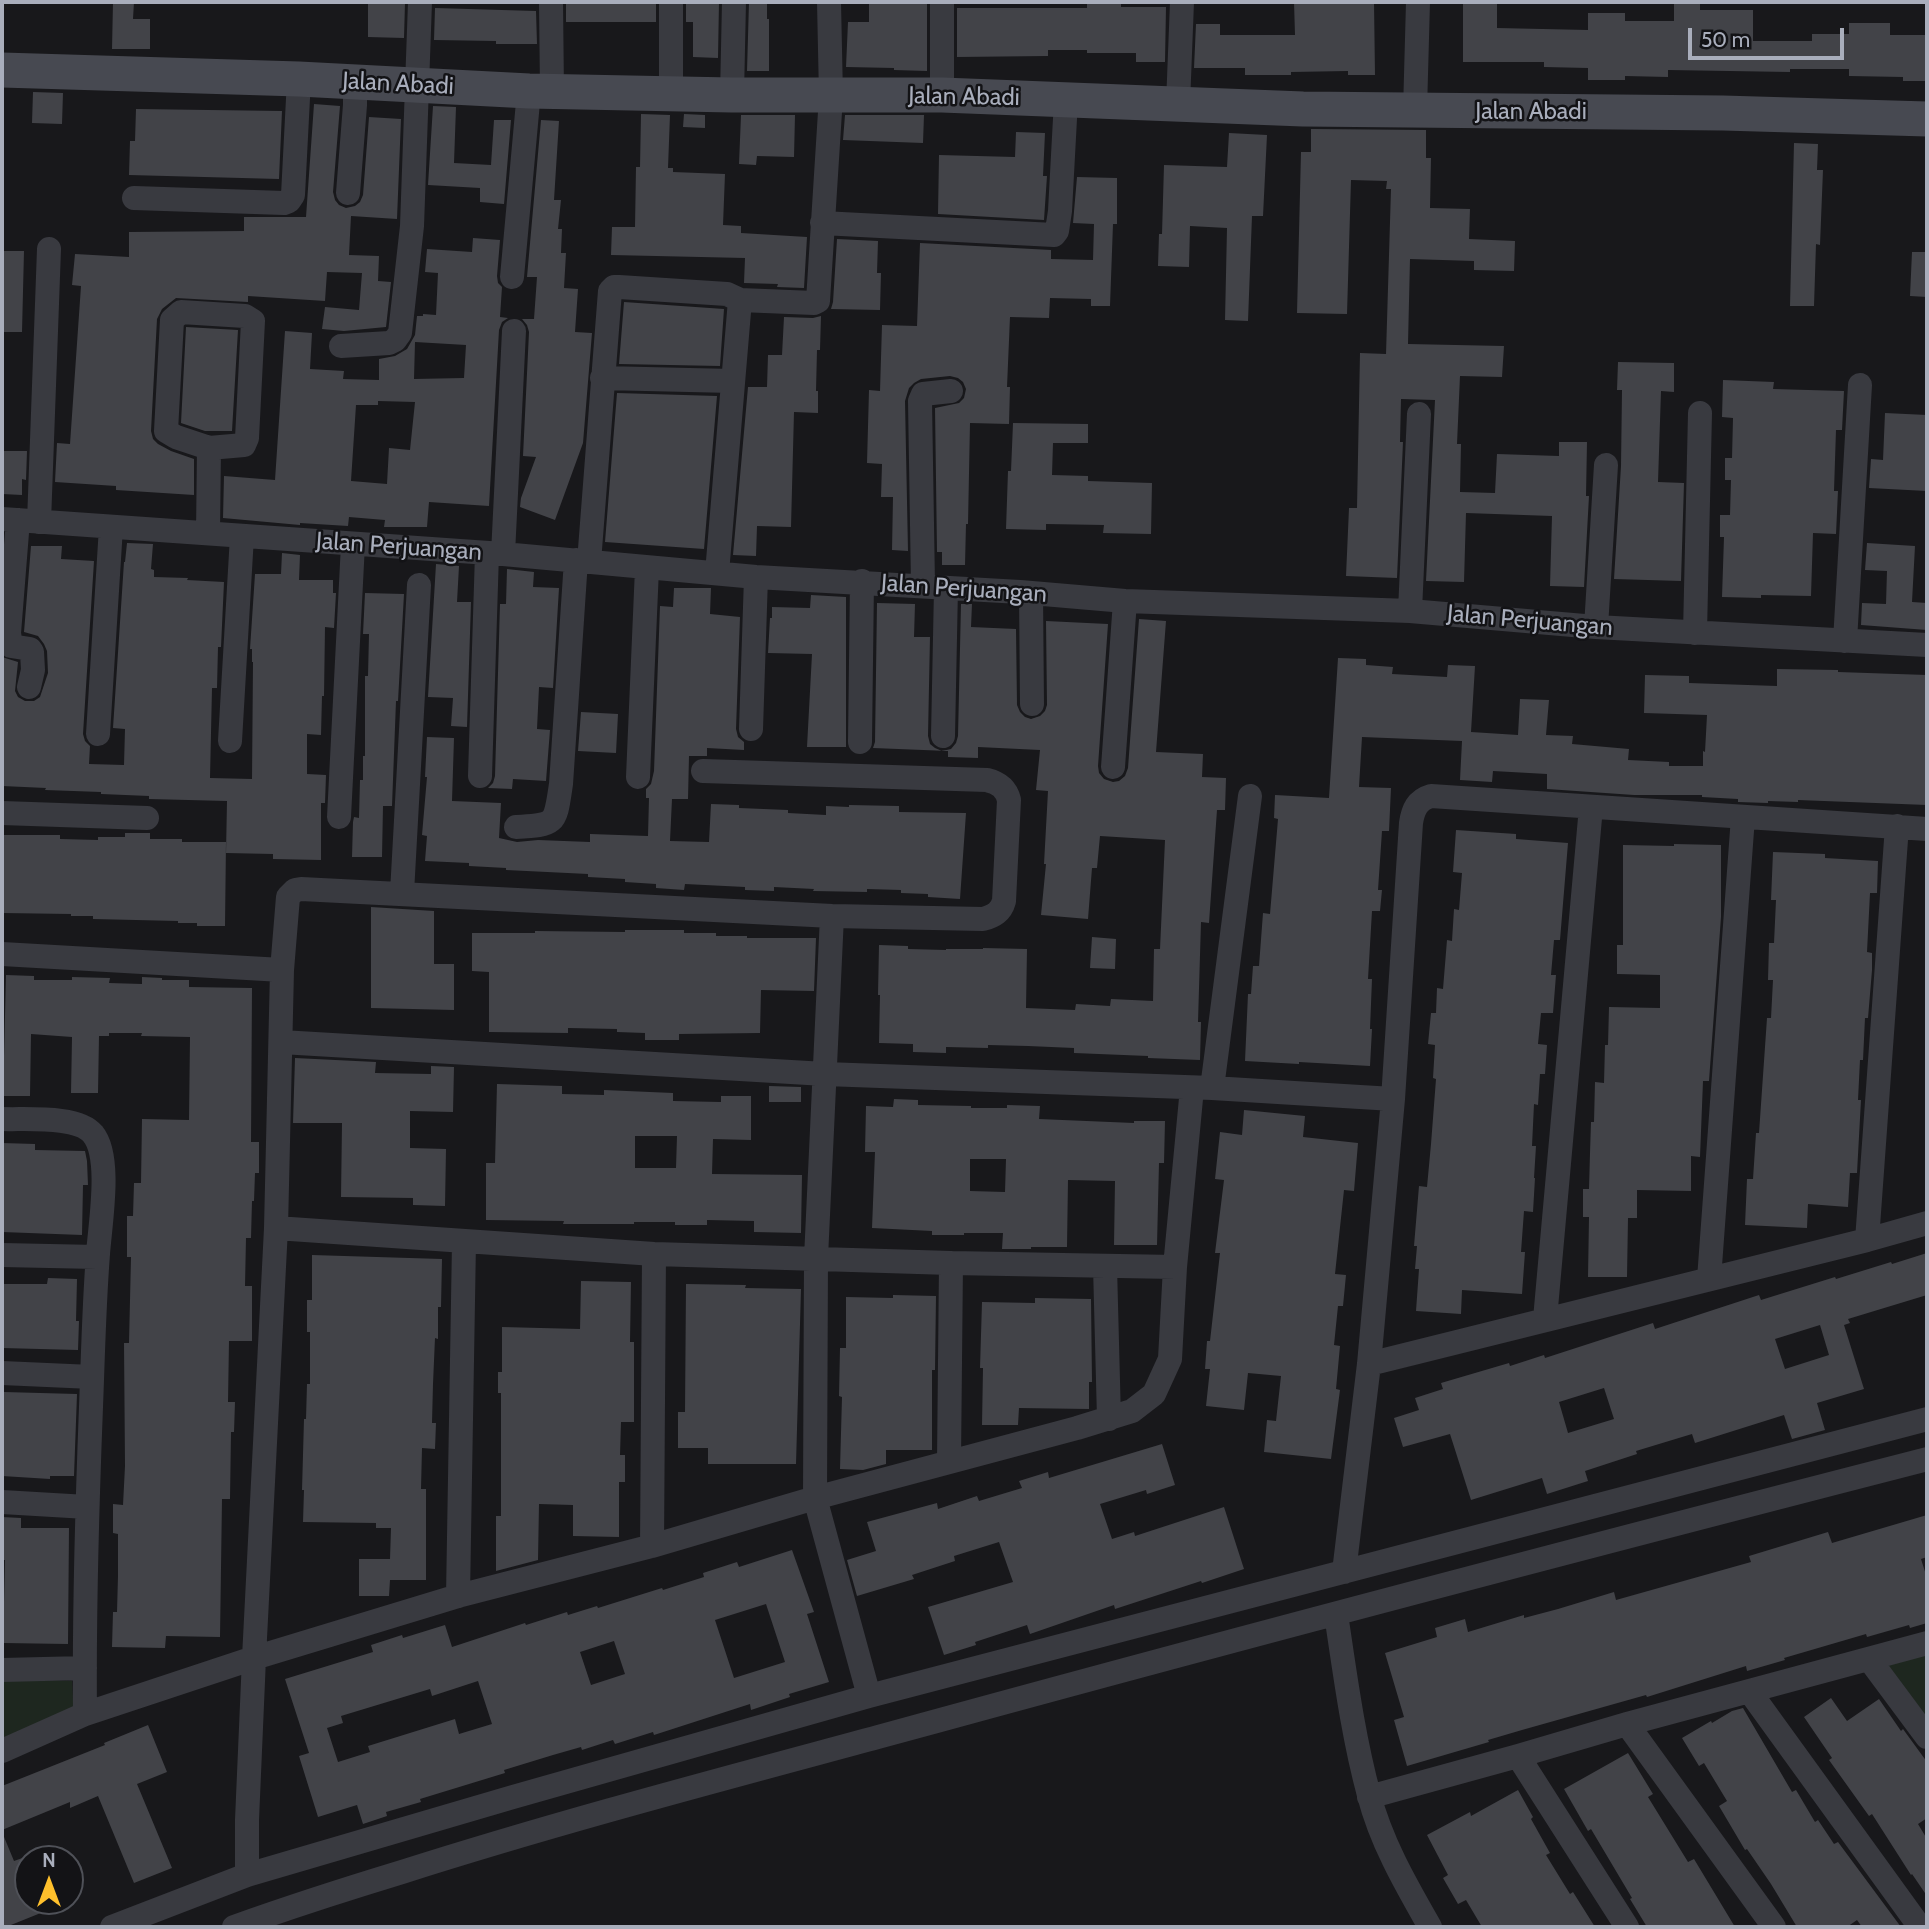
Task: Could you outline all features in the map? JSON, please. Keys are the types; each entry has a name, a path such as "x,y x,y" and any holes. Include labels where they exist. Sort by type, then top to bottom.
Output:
{"street":[{"path":"341,346 389,342 395,340 400,333 412,226 420,2"},
{"path":"512,277 541,91 551,2"},
{"path":"671,2 671,94"},
{"path":"732,95 734,2"},
{"path":"516,827 544,825 556,813 610,291 614,287 727,294 740,300 816,303 831,96 830,2"},
{"path":"943,2 943,95"},
{"path":"1178,104 1182,2"},
{"path":"1415,111 1418,2"},
{"name":"Jalan Abadi","path":"2,70 299,79 541,91 831,96 943,95 1415,111 1723,113 1927,119"},
{"path":"134,198 289,201 293,195 299,79"},
{"path":"348,193 355,83"},
{"path":"822,223 1055,234 1060,211 1066,100"},
{"path":"29,687 33,670 32,652 30,649 11,646 9,633 49,249"},
{"path":"717,573 740,300"},
{"path":"181,312 245,316 253,321 247,441 241,446 209,448 166,431 172,320 181,312"},
{"path":"480,776 514,331"},
{"path":"602,378 733,381"},
{"path":"1845,641 1860,385"},
{"path":"943,736 920,401 923,394 951,391"},
{"path":"1695,633 1700,413"},
{"path":"1410,611 1419,414"},
{"path":"208,533 209,448"},
{"path":"1596,626 1606,465"},
{"name":"Jalan Perjuangan","path":"19,520 1125,601 1410,611 1695,633 1927,645"},
{"path":"98,734 111,527"},
{"path":"230,741 242,537"},
{"path":"339,817 353,544"},
{"path":"638,777 647,568"},
{"path":"751,729 756,576"},
{"path":"860,742 862,581"},
{"path":"402,893 419,586"},
{"path":"1031,593 1032,704"},
{"path":"1113,767 1125,601"},
{"path":"247,1875 254,1658 276,1228 286,903 291,893 301,889 832,916 983,919 1001,909 1009,800 1006,791 996,783 987,780 702,772"},
{"path":"2,1751 85,1714 254,1658 458,1596 652,1546 1132,1411 1154,1394 1170,1359 1175,1267 1250,796"},
{"path":"1344,1572 1369,1364 1393,1099 1411,823 1416,806 1431,796 1927,829"},
{"path":"1545,1319 1591,807"},
{"path":"2,813 147,818"},
{"path":"1709,1279 1744,817"},
{"path":"1867,1240 1897,826"},
{"path":"832,916 816,1258 815,1498 869,1696"},
{"path":"2,954 282,970"},
{"path":"281,1042 825,1074 1202,1088 1393,1099"},
{"path":"2,1119 71,1122 84,1126 99,1142 103,1157 87,1507 85,1714"},
{"path":"1369,1364 1927,1223"},
{"path":"276,1228 654,1254 1175,1267"},
{"path":"458,1596 464,1242"},
{"path":"652,1546 654,1254"},
{"path":"2,1255 97,1257"},
{"path":"949,1461 951,1263"},
{"path":"1105,1266 1109,1419"},
{"path":"2,1373 92,1377"},
{"path":"113,1927 247,1875 869,1696 1927,1419"},
{"path":"234,1927 285,1919 524,1833 1168,1657 1927,1459"},
{"path":"2,1502 87,1507"},
{"path":"1511,1527 1521,1563"},
{"path":"1336,1614 1351,1710 1369,1797 1396,1866 1430,1927"},
{"path":"1156,1622 1168,1657"},
{"path":"1369,1797 1927,1643"},
{"path":"1869,1660 1927,1737"},
{"path":"2,1670 85,1668"},
{"path":"1750,1692 1920,1927"},
{"path":"1627,1724 1774,1927"},
{"path":"1518,1756 1627,1927"},
{"path":"513,1797 524,1833"}],"shaded area":[{"path":"1927,1645 1927,1732 1870,1659"},
{"path":"2,1679 72,1681 74,1717 2,1744"}],"building":[{"path":"113,2 134,2 133,19 150,19 150,49 112,49"},
{"path":"566,2 656,2 656,22 566,22"},
{"path":"686,2 719,2 718,58 693,57 693,22 686,22"},
{"path":"749,2 767,2 769,71 747,71"},
{"path":"869,2 927,3 927,71 846,67 848,22 869,22"},
{"path":"1087,2 1121,2 1121,7 1166,7 1165,62 1136,62 1136,53 1087,53 1087,50 1048,50 1048,56 957,57 957,8 1087,8"},
{"path":"1294,2 1374,2 1375,75 1348,75 1348,71 1245,75 1245,68 1194,68 1196,24 1220,24 1220,35 1295,35"},
{"path":"1463,2 1497,2 1497,28 1588,30 1588,13 1625,13 1625,21 1674,21 1674,2 1700,2 1700,10 1753,10 1753,41 1812,41 1812,34 1849,34 1849,23 1890,23 1890,35 1927,35 1927,81 1903,81 1903,77 1849,76 1849,69 1790,69 1790,72 1668,70 1668,77 1625,76 1625,80 1588,80 1588,68 1544,67 1544,62 1463,62"},
{"path":"368,3 405,3 404,38 368,37"},
{"path":"435,8 536,11 537,44 434,40"},
{"path":"33,92 63,93 62,124 32,123"},
{"path":"314,104 340,106 333,192 339,205 346,208 355,206 363,195 369,117 401,119 397,219 351,216 349,255 379,256 378,281 391,282 386,327 344,331 322,329 325,307 359,310 362,273 327,272 325,301 248,296 248,302 176,298 162,309 157,319 151,431 158,444 194,459 194,495 116,490 116,486 55,482 57,443 70,444 81,286 72,285 75,254 129,257 129,232 244,231 244,217 306,217"},
{"path":"433,106 456,107 454,163 491,165 494,120 511,120 504,204 480,202 480,188 428,185"},
{"path":"136,109 282,111 279,179 129,175 130,141 135,141"},
{"path":"641,114 670,115 668,168 673,168 673,172 725,174 723,225 741,226 741,233 807,237 804,288 744,283 745,258 611,255 612,227 635,227 636,167 640,167"},
{"path":"684,114 705,115 705,128 683,127"},
{"path":"741,115 795,115 794,157 757,156 756,165 739,164"},
{"path":"845,115 924,115 923,143 843,140"},
{"path":"541,120 559,121 554,200 561,200 558,229 562,229 561,253 566,253 564,288 578,289 575,332 592,333 583,443 555,520 520,507 536,457 523,456 529,332 522,319 534,319 537,277 527,277"},
{"path":"1311,129 1426,130 1426,158 1431,158 1430,208 1470,209 1469,239 1515,241 1514,271 1474,270 1474,261 1410,259 1408,344 1504,346 1502,377 1460,376 1457,444 1461,444 1460,492 1495,493 1497,454 1559,456 1559,442 1587,442 1586,496 1589,496 1584,587 1550,586 1552,516 1466,513 1464,582 1426,581 1435,400 1401,399 1400,442 1403,442 1397,578 1346,576 1349,508 1357,508 1360,353 1386,354 1391,189 1386,189 1387,181 1351,180 1347,314 1297,313 1301,152 1311,152"},
{"path":"1016,132 1045,133 1043,176 1047,176 1044,220 938,214 939,155 1015,157"},
{"path":"1229,133 1267,135 1263,216 1252,216 1248,321 1225,320 1227,228 1190,226 1189,267 1158,266 1164,165 1227,167"},
{"path":"1794,143 1818,144 1817,170 1823,170 1814,306 1790,306"},
{"path":"1077,177 1117,178 1117,224 1113,224 1110,306 1091,306 1091,299 1050,298 1049,318 1010,317 1007,387 1010,387 1009,424 970,423 965,565 942,565 942,552 937,552 935,408 959,403 964,398 966,389 963,382 950,376 921,379 909,388 905,401 908,551 892,550 893,497 881,497 882,464 867,463 869,390 880,391 882,325 917,326 920,243 1051,250 1051,259 1093,260 1094,224 1073,223"},
{"path":"473,238 500,240 497,276 502,287 500,317 508,318 502,322 499,330 489,506 429,502 427,527 384,527 385,520 349,517 348,526 223,518 224,476 275,480 285,331 312,333 310,369 344,371 343,379 379,380 379,359 395,356 407,349 415,335 417,316 436,315 438,273 425,272 427,249 472,252","holes":["415,342 466,345 464,378 414,379","378,401 415,402 410,450 389,448 387,484 351,481 356,405 378,405"]},
{"path":"837,239 878,241 880,310 831,309"},
{"path":"2,251 24,251 22,332 2,332"},
{"path":"1912,252 1927,252 1927,297 1910,296"},
{"path":"624,302 724,309 720,366 619,364"},
{"path":"821,316 820,350 817,350 818,413 794,412 791,527 757,526 756,556 733,555 748,387 767,387 768,355 782,355 784,317"},
{"path":"186,327 238,330 232,431 205,431 181,423"},
{"path":"1618,362 1674,363 1674,392 1661,391 1658,482 1684,483 1681,581 1614,579 1621,466 1622,390 1617,390"},
{"path":"1723,380 1774,382 1773,389 1844,391 1842,430 1836,430 1836,534 1813,533 1811,596 1722,597 1724,537 1720,537 1720,515 1730,515 1731,480 1725,480 1725,458 1732,458 1733,418 1722,417"},
{"path":"617,393 717,396 704,549 605,542"},
{"path":"1885,413 1927,415 1927,491 1869,488 1871,459 1883,460"},
{"path":"1013,423 1088,424 1088,443 1053,443 1052,475 1088,476 1088,481 1152,483 1151,534 1103,533 1104,525 1046,524 1046,530 1006,529"},
{"path":"2,451 27,451 26,480 22,479 22,495 2,494"},
{"path":"127,543 153,544 151,569 154,570 154,577 224,582 217,688 212,688 210,778 252,779 253,662 250,649 255,574 281,574 282,553 300,555 299,580 333,580 333,593 336,593 334,628 325,627 321,735 307,734 307,774 326,775 325,803 321,803 321,860 273,859 273,854 226,853 227,801 149,799 149,796 2,786 2,657 18,662 15,691 18,697 25,701 34,701 40,697 48,673 44,644 38,636 24,632 31,546 62,546 61,559 94,561 83,734 90,746 89,764 124,765 125,729 113,728"},
{"path":"1867,543 1915,546 1912,602 1927,603 1927,630 1861,625 1862,603 1886,604 1887,571 1865,570"},
{"path":"436,564 459,566 457,602 471,602 467,727 451,726 453,698 428,697"},
{"path":"507,569 534,572 533,587 559,588 553,688 539,687 537,729 550,730 546,781 513,779 512,789 488,788 495,776 500,604 506,604"},
{"path":"674,588 711,588 710,614 740,617 736,729 738,737 744,742 744,750 707,748 707,756 689,756 688,799 672,799 670,841 709,842 711,804 826,815 826,806 849,805 899,806 899,812 966,813 960,899 901,893 901,890 813,891 814,889 774,887 774,891 685,884 684,890 656,888 656,884 625,882 625,879 588,877 588,874 506,870 469,866 469,863 425,861 427,836 422,835 427,737 454,738 452,801 501,803 499,838 517,842 590,842 590,834 648,836 649,798 646,798 646,789 651,784 654,771 660,606 673,607"},
{"path":"365,593 404,594 392,806 383,806 382,857 352,857 353,822 354,817 359,818 360,780 363,780 365,756 365,676 368,676 369,634 363,634"},
{"path":"811,595 846,597 846,747 807,747 812,654 768,653 772,607 810,608"},
{"path":"877,603 915,604 914,637 930,637 928,736 930,744 941,751 873,748"},
{"path":"961,604 972,604 971,627 1016,629 1017,705 1025,717 1031,719 1040,716 1047,705 1046,621 1108,624 1098,766 1104,779 1113,782 1125,776 1128,768 1139,619 1166,621 1156,752 1203,754 1202,777 1226,778 1225,810 1217,810 1209,923 1201,922 1198,1022 1201,1022 1200,1060 1074,1053 1074,1048 1028,1046 946,1047 946,1053 913,1052 913,1044 879,1043 879,945 908,946 908,949 1027,949 1026,1008 1075,1010 1076,1004 1110,1006 1111,999 1153,1001 1154,949 1160,949 1165,840 1100,836 1097,868 1092,868 1088,919 1041,915 1046,864 1048,791 1036,790 1040,750 978,747 978,758 948,757 948,751 943,751 951,749 958,736"},
{"path":"1338,658 1366,659 1366,665 1393,667 1392,674 1447,677 1448,665 1475,666 1471,732 1518,735 1520,699 1549,700 1546,735 1573,736 1572,744 1629,749 1628,760 1669,762 1669,766 1703,766 1707,715 1644,713 1645,675 1689,676 1689,683 1777,686 1777,669 1927,675 1927,805 1798,800 1738,802 1738,799 1702,795 1634,795 1547,789 1547,774 1493,771 1492,782 1460,780 1462,741 1362,737 1359,787 1391,788 1389,831 1382,831 1378,890 1382,890 1380,911 1372,911 1368,979 1372,979 1370,1066 1245,1061 1248,994 1251,994 1253,966 1259,966 1263,913 1270,914 1278,819 1274,818 1275,795 1329,798"},
{"path":"581,712 618,714 616,753 578,751"},
{"path":"1456,830 1516,834 1516,839 1568,843 1560,940 1554,940 1551,975 1556,975 1553,1013 1541,1013 1538,1044 1547,1045 1545,1074 1540,1074 1538,1105 1534,1104 1532,1146 1536,1146 1533,1212 1524,1211 1522,1294 1462,1290 1461,1314 1416,1311 1419,1269 1415,1269 1417,1246 1414,1246 1419,1186 1427,1187 1436,1079 1433,1078 1435,1045 1428,1044 1431,1013 1436,1013 1437,988 1443,989 1447,940 1452,941 1454,909 1459,910 1462,873 1453,872"},
{"path":"125,833 150,833 150,839 182,839 182,842 226,842 225,926 197,926 197,923 178,921 93,919 93,916 71,914 2,913 2,835 60,835 60,839 98,840 98,837 125,837"},
{"path":"1623,845 1721,845 1721,917 1709,1081 1703,1081 1700,1157 1691,1156 1691,1191 1637,1190 1637,1218 1628,1218 1627,1277 1588,1277 1589,1217 1583,1217 1583,1189 1589,1189 1595,1082 1604,1083 1609,1007 1660,1008 1660,975 1617,974 1617,945 1623,945"},
{"path":"1773,852 1825,854 1825,858 1878,861 1877,893 1870,893 1867,952 1872,953 1872,970 1868,1018 1865,1018 1863,1060 1860,1060 1857,1173 1850,1173 1848,1207 1808,1204 1807,1228 1745,1225 1747,1179 1753,1179 1756,1133 1759,1133 1767,1018 1771,1018 1773,980 1768,980 1769,943 1774,943 1776,900 1771,900"},
{"path":"371,907 434,911 434,964 454,964 454,1010 371,1008"},
{"path":"684,930 684,933 716,933 716,936 747,938 816,938 814,991 761,990 760,1033 679,1034 679,1040 645,1040 645,1033 617,1032 617,1029 568,1028 568,1033 489,1032 489,972 472,971 472,933"},
{"path":"1092,937 1116,939 1115,969 1090,968"},
{"path":"6,975 34,976 34,980 110,978 109,983 142,984 142,977 162,978 189,980 189,987 252,988 251,1142 259,1142 259,1173 255,1173 251,1238 246,1238 245,1286 252,1286 252,1341 229,1341 228,1402 235,1402 234,1432 231,1432 230,1499 222,1499 220,1637 166,1636 165,1648 112,1647 118,1576 118,1534 113,1533 113,1504 123,1505 125,1466 124,1343 129,1343 131,1257 127,1257 127,1216 133,1216 134,1183 141,1183 142,1119 189,1120 190,1037 141,1036 142,1033 109,1033 109,1036 99,1036 98,1093 71,1093 72,1037 31,1034 30,1096 3,1096"},
{"path":"295,1058 376,1062 375,1073 431,1074 431,1066 454,1067 453,1112 410,1111 410,1148 446,1149 445,1206 413,1205 413,1198 341,1197 342,1123 293,1123"},
{"path":"497,1084 562,1086 562,1094 604,1095 604,1090 673,1093 673,1101 721,1102 721,1096 751,1096 751,1140 713,1139 712,1174 802,1175 801,1233 754,1232 754,1221 707,1220 707,1225 675,1225 675,1222 563,1224 564,1221 486,1220 486,1163 495,1163","holes":["635,1136 677,1136 676,1168 635,1168"]},
{"path":"769,1086 801,1087 801,1102 769,1102"},
{"path":"894,1099 918,1100 918,1105 971,1108 1040,1106 1039,1119 1134,1123 1165,1121 1164,1163 1159,1163 1157,1245 1114,1245 1115,1181 1068,1180 1067,1247 1002,1249 1003,1233 932,1235 932,1231 872,1228 875,1152 865,1152 866,1106 893,1107","holes":["970,1159 1006,1159 1005,1192 970,1191"]},
{"path":"1244,1110 1305,1116 1303,1137 1358,1143 1354,1191 1344,1190 1335,1274 1346,1275 1343,1306 1338,1306 1334,1345 1340,1346 1336,1389 1340,1390 1331,1459 1264,1452 1267,1420 1276,1421 1281,1376 1248,1373 1244,1410 1206,1406 1210,1369 1205,1369 1207,1341 1210,1341 1220,1253 1215,1253 1224,1180 1215,1179 1220,1132 1242,1135"},
{"path":"2,1143 35,1144 35,1150 85,1151 88,1185 83,1185 82,1235 2,1232"},
{"path":"1927,1253 1927,1295 1848,1319 1850,1323 1844,1325 1864,1389 1817,1403 1825,1430 1792,1439 1784,1415 1695,1443 1692,1434 1636,1451 1637,1454 1585,1471 1588,1481 1547,1494 1542,1478 1471,1500 1450,1434 1403,1447 1394,1418 1419,1410 1415,1398 1443,1389 1441,1383 1509,1363 1510,1366 1544,1355 1545,1358 1653,1323 1655,1329 1759,1295 1761,1300 1835,1277 1836,1279 1891,1262 1892,1264","holes":["1820,1325 1829,1355 1785,1369 1775,1339","1604,1388 1614,1419 1568,1433 1559,1402"]},
{"path":"312,1255 442,1259 441,1307 438,1307 433,1384 432,1423 436,1423 435,1449 422,1448 421,1489 426,1489 426,1580 390,1580 389,1596 359,1596 359,1559 390,1559 391,1528 376,1528 376,1523 303,1522 304,1419 307,1384 310,1384 307,1300 312,1300"},
{"path":"48,1278 77,1279 78,1350 2,1348 2,1284 47,1284"},
{"path":"581,1281 631,1282 630,1342 634,1342 634,1422 621,1422 620,1455 625,1455 625,1482 619,1482 619,1537 573,1536 573,1505 539,1504 538,1560 496,1571 496,1516 501,1516 501,1393 498,1393 498,1372 502,1372 502,1327 580,1329"},
{"path":"686,1284 801,1289 796,1464 708,1464 708,1448 678,1448 678,1412 685,1412"},
{"path":"893,1295 936,1296 932,1450 886,1450 886,1464 863,1470 840,1469 840,1348 846,1348 846,1297 893,1298"},
{"path":"1035,1298 1091,1299 1092,1382 1089,1382 1089,1409 1019,1408 1018,1425 982,1425 982,1302 1035,1303"},
{"path":"4,1392 77,1394 74,1476 50,1476 50,1479 2,1476"},
{"path":"1162,1444 1175,1485 1147,1494 1146,1490 1100,1504 1112,1539 1134,1532 1135,1536 1224,1507 1244,1569 1115,1609 1114,1605 1030,1634 1027,1625 944,1655 928,1607 1013,1582 999,1542 954,1556 955,1561 912,1575 914,1579 857,1596 847,1560 876,1551 867,1522 937,1503 938,1509 977,1496 979,1501 1022,1488 1019,1481 1048,1472 1049,1478"},
{"path":"1927,1515 1927,1557 1921,1559 1927,1578 1927,1623 1910,1628 1909,1625 1867,1637 1866,1634 1747,1671 1746,1666 1407,1766 1394,1720 1404,1717 1385,1653 1437,1637 1435,1628 1465,1619 1468,1632 1614,1592 1616,1600 1751,1562 1749,1556 1828,1532 1832,1543"},
{"path":"2,1517 21,1518 21,1528 69,1528 68,1644 3,1643 5,1560 2,1560"},
{"path":"792,1550 814,1612 807,1614 829,1682 789,1694 790,1697 751,1710 750,1704 654,1735 653,1732 615,1744 613,1740 582,1750 581,1747 553,1755 420,1799 421,1802 386,1812 387,1816 363,1824 357,1805 318,1817 299,1756 309,1753 285,1679 373,1652 371,1645 402,1635 403,1638 445,1625 452,1647 525,1623 526,1625 567,1612 568,1615 597,1606 598,1608 662,1588 663,1590 704,1577 703,1573 737,1562 739,1567","holes":["766,1604 785,1662 734,1678 715,1620","614,1641 625,1674 591,1685 580,1652","478,1681 492,1724 459,1734 455,1719 368,1746 370,1752 338,1762 327,1728 343,1723 341,1716 430,1689 432,1696"]},
{"path":"1831,1698 1847,1721 1879,1699 1927,1762 1927,1818 1918,1824 1927,1839 1927,1896 1872,1814 1869,1816 1829,1760 1832,1758 1804,1717"},
{"path":"1743,1708 1792,1792 1796,1790 1815,1822 1818,1820 1834,1844 1838,1842 1901,1927 1862,1927 1857,1920 1847,1927 1797,1927 1719,1806 1727,1801 1704,1763 1699,1766 1682,1738 1711,1721 1712,1723"},
{"path":"148,1725 167,1772 137,1784 172,1868 134,1883 98,1796 70,1808 70,1802 2,1830 2,1786"},
{"path":"1628,1753 1653,1794 1648,1797 1688,1862 1694,1859 1735,1927 1647,1927 1591,1829 1588,1831 1564,1789"},
{"path":"1518,1790 1550,1853 1546,1855 1570,1894 1573,1892 1595,1927 1482,1927 1466,1900 1458,1904 1443,1878 1448,1875 1427,1835 1470,1812 1471,1816"},
{"path":"2,1832 14,1861 14,1915 36,1915 2,1927"}]}
